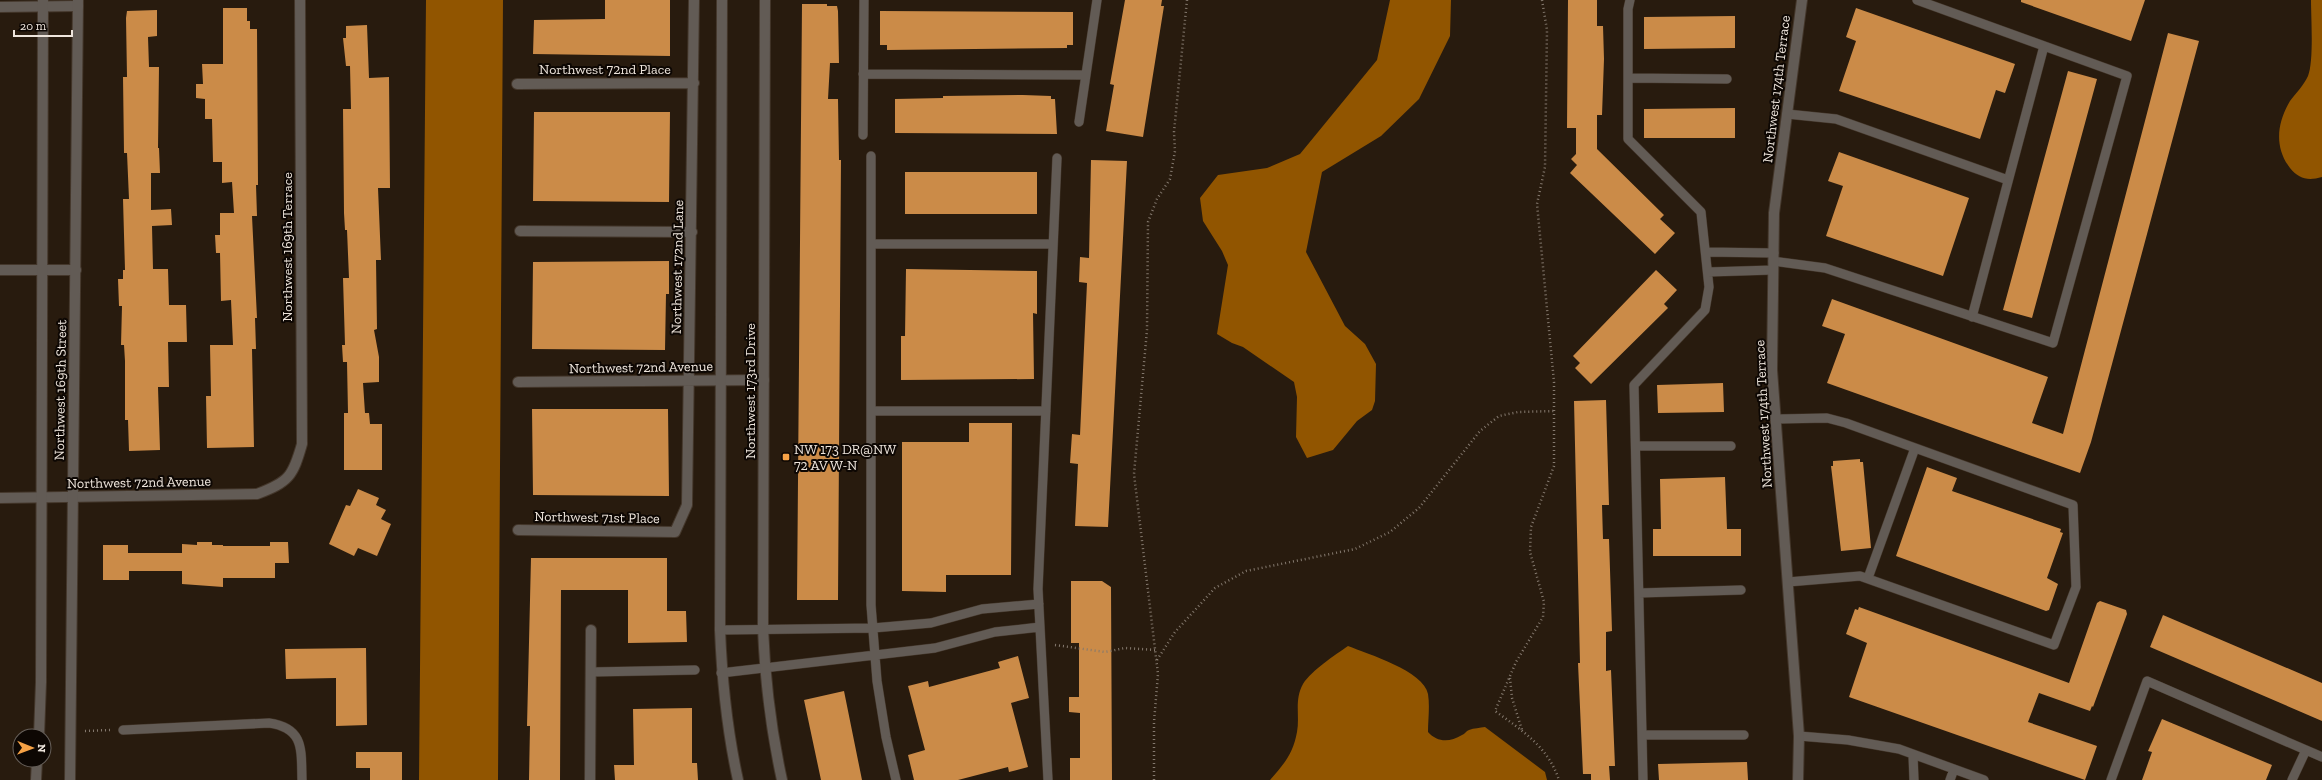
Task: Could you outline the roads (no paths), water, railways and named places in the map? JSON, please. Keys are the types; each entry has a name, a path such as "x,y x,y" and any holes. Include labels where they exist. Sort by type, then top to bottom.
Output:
{"street":[{"name":"Northwest 169th Terrace","path":"277,486 295,470 302,444 300,0"},
{"name":"Northwest 172nd Lane","path":"675,532 687,505 688,381 692,232 694,0"},
{"name":"Northwest 173rd Drive","path":"722,0 720,630 721,673 730,746 738,780"},
{"name":"Northwest 173rd Drive","path":"765,0 763,628 764,669 773,738 782,780"},
{"name":"Northwest 174th Terrace","path":"1798,780 1799,736 1772,370 1774,213 1802,0"},
{"path":"0,7 43,3 78,3"},
{"name":"Northwest 169th Street","path":"39,728 42,682 43,3"},
{"name":"Northwest 169th Street","path":"70,780 78,3"},
{"name":"Northwest 72nd Place","path":"517,84 694,83"},
{"path":"520,231 692,232"},
{"path":"0,270 76,270"},
{"name":"Northwest 72nd Avenue","path":"518,382 764,380"},
{"name":"Northwest 72nd Avenue","path":"0,498 258,494 277,486"},
{"name":"Northwest 71st Place","path":"518,530 675,532"},
{"path":"590,780 591,630"},
{"path":"36,780 37,768"}],"lane":[{"path":"863,135 864,0"},
{"path":"1079,122 1097,0"},
{"path":"1630,0 1628,9 1628,139 1701,212 1709,287 1705,310 1634,385 1643,780"},
{"path":"1706,252 1825,268 2053,343 2127,76 1917,0"},
{"path":"1972,317 2044,46"},
{"path":"863,74 1086,75"},
{"path":"1628,78 1727,79"},
{"path":"1787,114 1836,119 2008,180"},
{"path":"871,156 873,628 875,655 886,737 896,780"},
{"path":"1048,780 1039,604 1057,158"},
{"path":"871,244 1053,244"},
{"path":"1708,272 1773,261"},
{"path":"871,411 1046,411"},
{"path":"1775,419 1827,418 2073,505 2076,587 2054,645 1860,576 1788,582"},
{"path":"1636,446 1731,446"},
{"path":"1868,578 1915,448"},
{"path":"1639,593 1740,590"},
{"path":"720,630 763,628 873,628 931,623 982,609 1039,604"},
{"path":"721,673 935,648 994,632 1040,627"},
{"path":"591,672 695,670"},
{"path":"2111,780 2146,681 2322,757"},
{"path":"123,730 270,723 282,725 297,737 301,747 302,780"},
{"path":"1642,735 1744,735"},
{"path":"1799,736 1848,740 1899,749 1984,780"},
{"path":"2292,780 2306,750"},
{"path":"1913,755 1914,780"},
{"path":"1950,780 1954,769"}],"place":[{"name":"NW 173 DR@NW 72 AV W-N","path":"786,457"}]}
